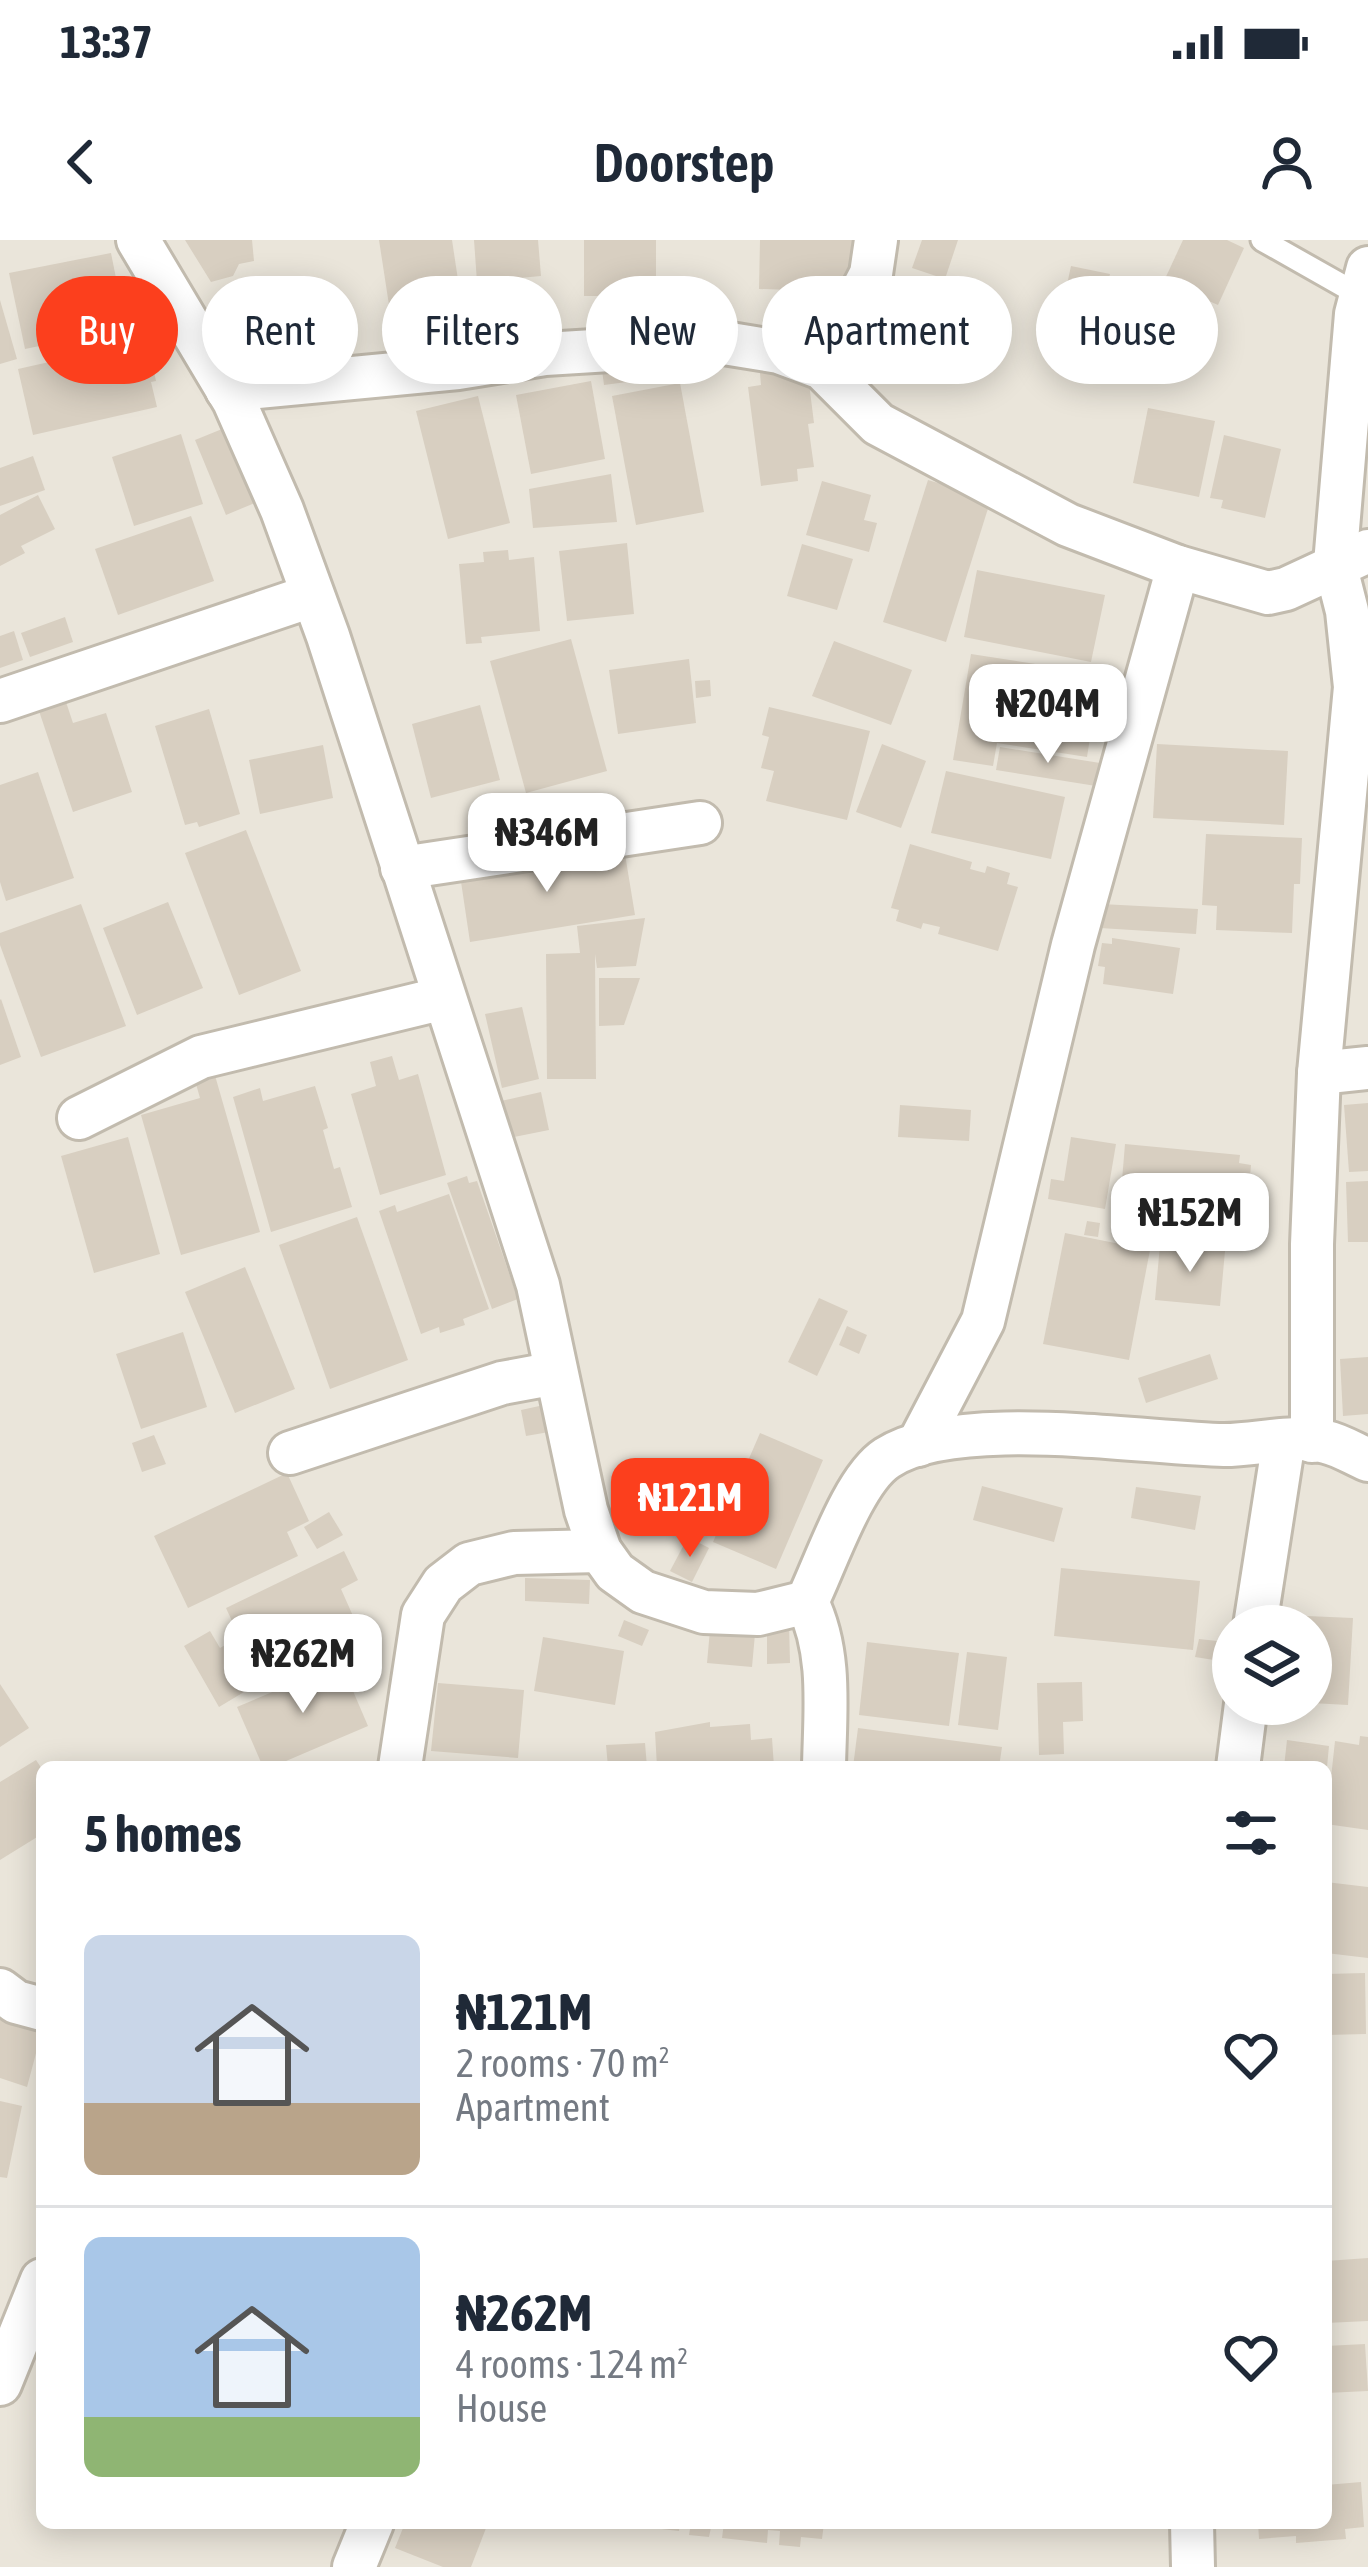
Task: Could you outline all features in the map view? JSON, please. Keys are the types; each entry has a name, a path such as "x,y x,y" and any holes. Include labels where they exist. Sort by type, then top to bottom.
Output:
{"street":[{"path":"139,240 227,390 282,510 328,636 538,1285 586,1510 600,1551 615,1572 643,1592 704,1612 758,1614 807,1602"},
{"path":"870,276 876,240"},
{"path":"1260,1605 1298,1440 1319,1073 1355,687 1347,610 1351,558 1342,455 1364,282"},
{"path":"227,390 458,368 545,354 724,343 762,349"},
{"path":"838,384 878,424 1068,525 1178,567 1268,592 1286,589 1351,558"},
{"path":"918,1445 983,1321 1073,945 1178,567"},
{"path":"0,701 311,596"},
{"path":"402,868 700,823"},
{"path":"79,1118 200,1057 444,998"},
{"path":"1319,1073 1368,1068"},
{"path":"290,1453 502,1383 556,1373"},
{"path":"824,1761 825,1668 820,1632 807,1602 869,1472 890,1456 966,1435 1103,1436 1228,1445 1327,1442 1368,1460"},
{"path":"401,1761 423,1615 443,1584 470,1564 514,1553 600,1551"},
{"path":"1239,1761 1243,1725"},
{"path":"0,1990 16,2002 36,2007"},
{"path":"0,2384 36,2295"},
{"path":"353,2567 369,2529"},
{"path":"1192,2529 1193,2567"}],"lane":[{"path":"1262,240 1364,282"}],"shaded area":[{"path":"0,240 1368,240 1368,2567 0,2567"}],"building":[{"path":"185,240 252,240 254,261 239,264 233,276 207,276"},
{"path":"379,240 452,240 457,276 385,276"},
{"path":"474,240 538,240 541,276 477,276"},
{"path":"584,240 656,240 656,276 586,276 584,296"},
{"path":"760,240 852,240 851,276 762,276 759,289"},
{"path":"922,240 958,240 946,276 912,268"},
{"path":"1183,240 1227,240 1244,248 1218,305 1218,276 1166,276"},
{"path":"111,253 116,276 36,276 36,347 25,349 9,273"},
{"path":"1071,266 1110,274 1110,276 1069,276"},
{"path":"0,300 17,359 0,364"},
{"path":"36,365 36,384 151,384 157,407 33,435 18,369"},
{"path":"760,373 762,384 809,384 814,467 797,469 798,481 761,486 748,387 761,385"},
{"path":"592,384 605,459 531,474 516,395"},
{"path":"680,384 704,512 636,525 612,396"},
{"path":"478,396 510,523 448,539 416,411"},
{"path":"1148,408 1215,421 1199,497 1133,483"},
{"path":"227,427 257,502 226,515 195,440"},
{"path":"181,434 203,504 134,526 112,457"},
{"path":"1224,435 1281,449 1265,518 1221,508 1223,500 1210,498"},
{"path":"33,456 45,490 0,506 0,468"},
{"path":"611,474 617,522 533,528 529,489"},
{"path":"928,480 991,499 946,642 883,622"},
{"path":"822,481 871,495 864,520 877,523 869,552 806,535"},
{"path":"38,495 55,529 21,546 25,553 0,566 0,515"},
{"path":"191,516 214,581 118,615 95,549"},
{"path":"627,543 634,614 567,621 559,551"},
{"path":"802,544 853,559 837,610 787,596"},
{"path":"508,550 509,560 534,557 540,631 481,637 482,643 466,644 459,564 484,562 483,552"},
{"path":"977,570 1105,595 1091,662 964,637"},
{"path":"65,617 73,642 30,657 21,633"},
{"path":"14,631 23,660 0,668 0,636"},
{"path":"571,639 607,771 526,793 490,661"},
{"path":"834,641 912,670 891,725 812,696"},
{"path":"971,654 1100,674 1087,757 997,743 993,766 953,760"},
{"path":"689,659 696,723 618,734 609,670"},
{"path":"710,680 711,696 696,698 695,681"},
{"path":"66,702 73,723 106,713 132,792 73,812 39,711"},
{"path":"480,705 500,780 431,798 412,724"},
{"path":"769,707 870,731 847,820 766,801 774,771 761,768 769,737 762,735"},
{"path":"209,709 240,814 199,827 197,822 185,825 155,726"},
{"path":"882,744 926,761 901,828 856,812"},
{"path":"1157,744 1288,751 1284,825 1153,818"},
{"path":"323,745 333,798 260,814 249,760"},
{"path":"1000,747 1100,763 1096,786 996,770"},
{"path":"946,771 1065,797 1051,859 931,833"},
{"path":"38,772 74,878 6,901 0,882 0,785"},
{"path":"246,830 301,971 239,995 185,853"},
{"path":"1206,834 1302,838 1292,933 1216,930 1217,906 1202,905"},
{"path":"910,844 972,862 970,869 985,873 987,866 1010,873 1007,884 1018,887 998,951 938,934 940,927 923,923 921,929 896,921 899,910 891,908"},
{"path":"624,848 635,915 470,942 460,875"},
{"path":"168,902 203,988 137,1015 103,928"},
{"path":"81,904 126,1026 41,1057 0,945 0,933"},
{"path":"1101,904 1198,909 1196,934 1100,928"},
{"path":"645,918 636,966 597,968 595,954 596,1079 547,1079 546,954 580,953 577,926"},
{"path":"1112,938 1180,948 1173,994 1103,984 1105,967 1098,966 1102,943 1112,944"},
{"path":"599,978 640,978 624,1025 599,1026"},
{"path":"0,1000 21,1057 0,1065"},
{"path":"522,1007 539,1079 502,1088 485,1014"},
{"path":"392,1056 399,1080 418,1074 446,1175 380,1195 351,1094 376,1086 370,1062"},
{"path":"214,1072 260,1232 181,1255 141,1115 200,1098 194,1077"},
{"path":"315,1086 334,1169 340,1167 352,1207 271,1232 233,1097 260,1088 263,1101"},
{"path":"541,1092 549,1130 509,1138 501,1101"},
{"path":"1368,1103 1368,1171 1349,1172 1344,1105"},
{"path":"900,1105 971,1110 969,1141 898,1137"},
{"path":"128,1137 160,1254 94,1273 61,1156"},
{"path":"1071,1137 1116,1144 1105,1209 1048,1199 1051,1179 1064,1181"},
{"path":"1125,1144 1240,1155 1239,1163 1251,1165 1248,1199 1235,1198 1234,1215 1120,1205"},
{"path":"467,1176 469,1183 477,1181 518,1299 492,1309 447,1183"},
{"path":"1368,1181 1368,1242 1348,1242 1346,1182"},
{"path":"449,1194 489,1309 463,1319 465,1325 421,1334 379,1211 395,1205 397,1212"},
{"path":"357,1217 408,1360 330,1389 279,1245"},
{"path":"1087,1221 1100,1223 1098,1237 1084,1235"},
{"path":"1065,1233 1150,1250 1129,1360 1043,1344"},
{"path":"1160,1245 1225,1251 1220,1306 1155,1300"},
{"path":"245,1267 295,1389 235,1413 185,1292"},
{"path":"819,1298 848,1311 817,1376 788,1362"},
{"path":"847,1326 867,1335 859,1354 839,1345"},
{"path":"183,1332 207,1407 141,1429 116,1354"},
{"path":"1210,1354 1218,1379 1146,1403 1138,1378"},
{"path":"1368,1357 1368,1414 1343,1416 1340,1359"},
{"path":"544,1405 549,1432 526,1436 521,1410"},
{"path":"760,1433 823,1460 776,1569 713,1542"},
{"path":"154,1435 166,1464 142,1472 132,1443"},
{"path":"287,1473 309,1521 287,1532 298,1556 188,1608 154,1536"},
{"path":"982,1486 1063,1508 1054,1542 973,1520"},
{"path":"1136,1487 1201,1496 1195,1530 1131,1518"},
{"path":"329,1512 343,1535 317,1549 304,1527"},
{"path":"688,1537 709,1548 692,1582 670,1571"},
{"path":"344,1551 358,1580 341,1589 357,1625 250,1677 230,1635 237,1632 226,1608"},
{"path":"1061,1568 1200,1581 1193,1650 1054,1636"},
{"path":"525,1578 590,1580 589,1604 525,1601"},
{"path":"1332,1617 1353,1618 1348,1705 1332,1704"},
{"path":"624,1620 649,1630 642,1646 618,1636"},
{"path":"767,1623 789,1623 790,1663 767,1664"},
{"path":"710,1630 755,1634 752,1667 707,1663"},
{"path":"210,1631 220,1648 227,1644 236,1658 228,1663 244,1692 219,1707 184,1646"},
{"path":"543,1637 624,1651 615,1705 534,1691"},
{"path":"1199,1639 1212,1640 1212,1660 1195,1657"},
{"path":"867,1642 959,1653 949,1726 859,1715"},
{"path":"967,1652 1007,1657 998,1730 958,1725"},
{"path":"341,1663 368,1726 286,1761 260,1761 237,1707"},
{"path":"1082,1682 1083,1721 1063,1722 1064,1754 1039,1755 1037,1683"},
{"path":"438,1683 524,1690 518,1758 431,1751"},
{"path":"0,1684 29,1728 0,1747"},
{"path":"710,1722 710,1727 750,1724 751,1740 772,1738 774,1761 657,1761 655,1732"},
{"path":"858,1728 1002,1747 1000,1761 854,1761"},
{"path":"1360,1736 1368,1737 1368,1830 1332,1825 1335,1741 1359,1745"},
{"path":"1287,1740 1329,1746 1328,1761 1285,1761"},
{"path":"645,1743 646,1761 607,1761 606,1745"},
{"path":"37,1761 36,1838 0,1860 0,1782"},
{"path":"1332,1883 1368,1887 1368,1958 1332,1954"},
{"path":"1365,1973 1366,2034 1332,2035 1332,1974"},
{"path":"0,2017 36,2029 36,2053 27,2087 0,2078"},
{"path":"0,2101 22,2106 7,2178 0,2177"},
{"path":"1368,2258 1368,2321 1332,2323 1332,2261"},
{"path":"1365,2344 1368,2391 1332,2393 1332,2346"},
{"path":"1361,2482 1364,2527 1345,2529 1346,2539 1296,2543 1296,2536 1259,2539 1258,2529 1332,2529 1332,2484"},
{"path":"403,2529 486,2529 471,2567 443,2567 395,2548"},
{"path":"690,2529 711,2529 709,2537 689,2535"},
{"path":"723,2529 823,2529 822,2539 801,2537 800,2547 779,2545 780,2531 768,2530 767,2543 722,2538"}]}
